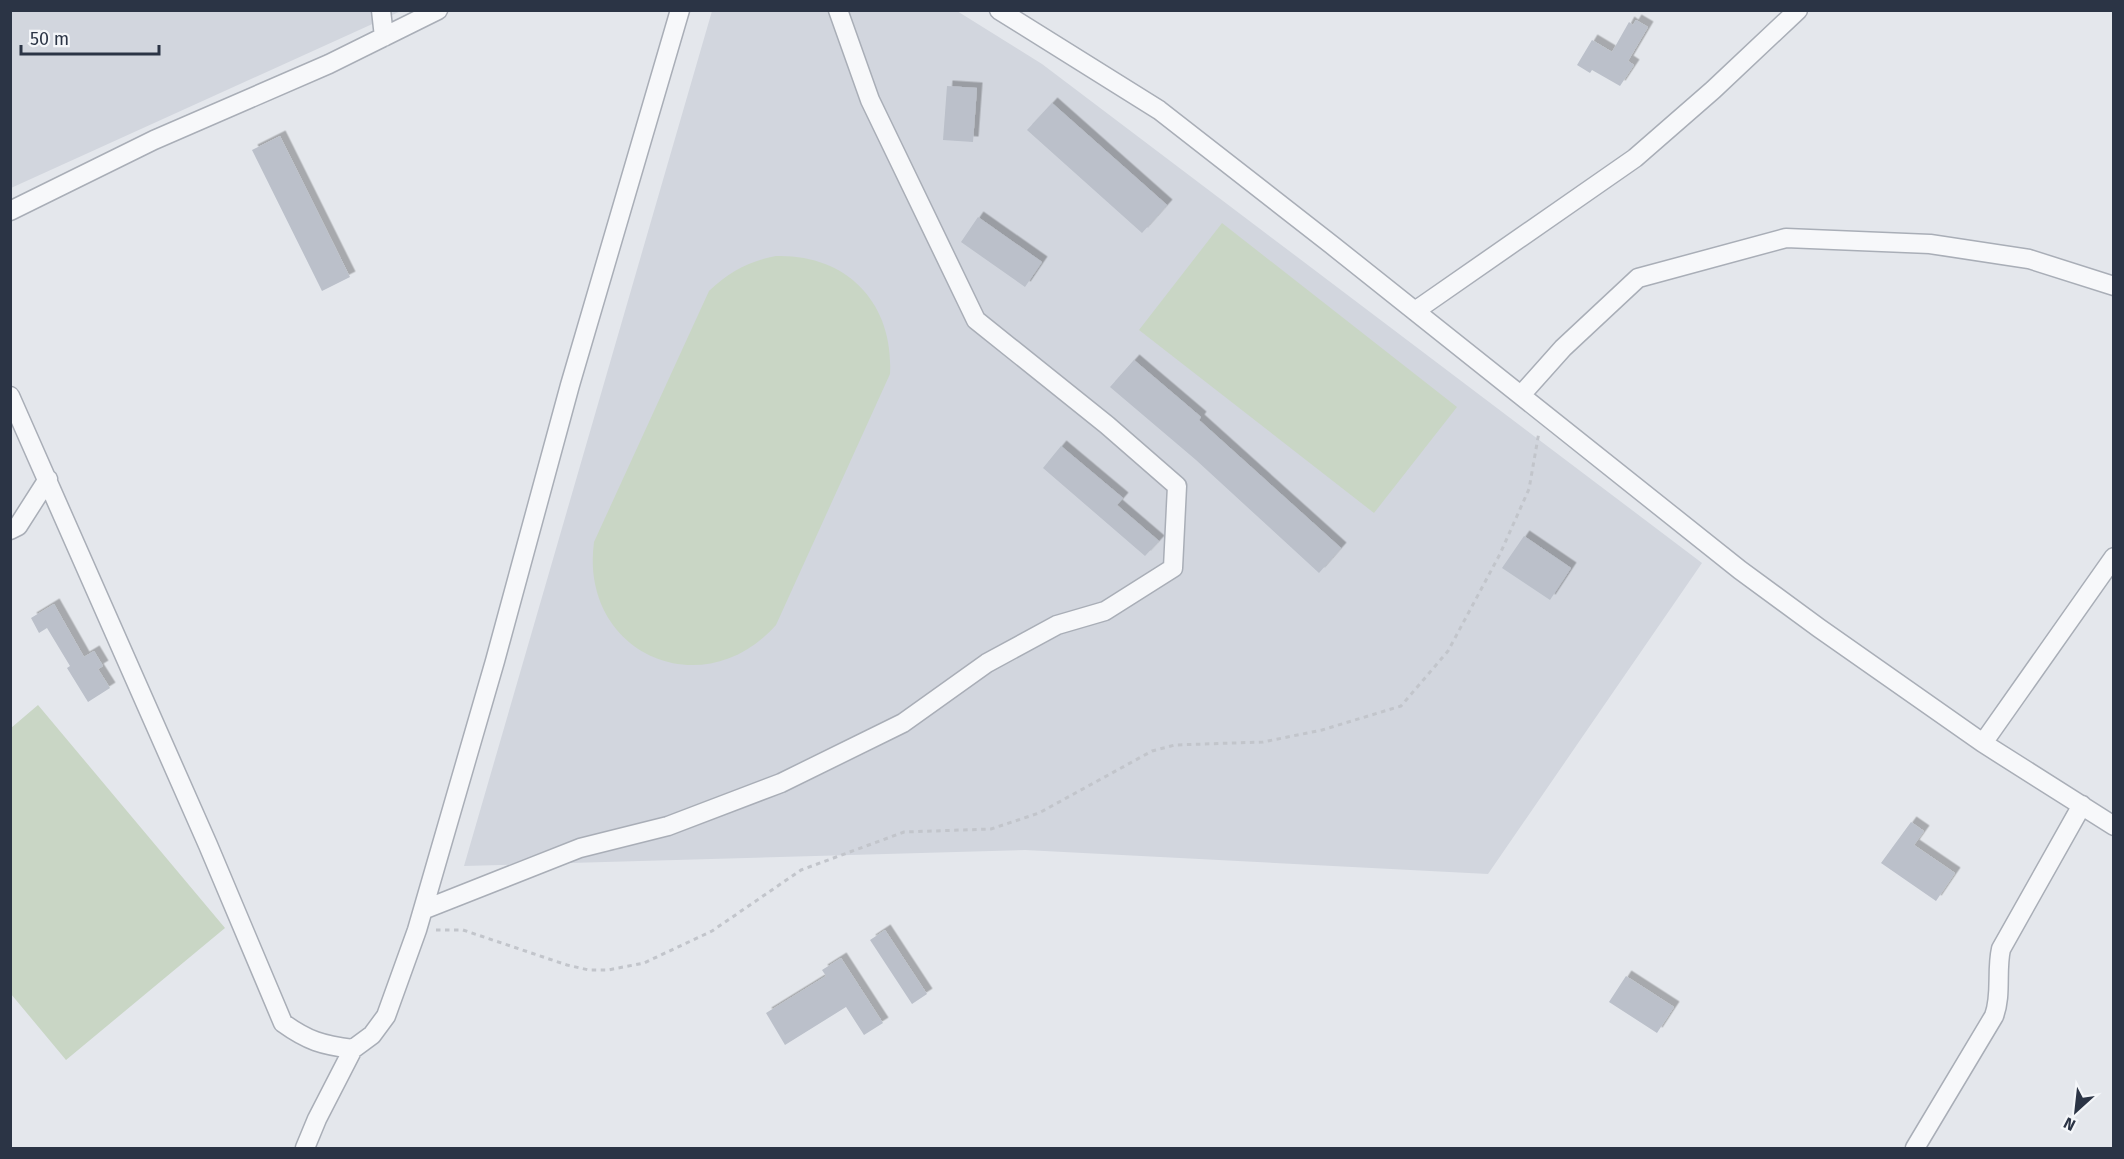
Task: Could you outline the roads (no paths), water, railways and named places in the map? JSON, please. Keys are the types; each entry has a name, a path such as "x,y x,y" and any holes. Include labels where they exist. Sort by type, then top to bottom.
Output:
{"street":[{"path":"381,10 384,37"},
{"path":"10,211 154,140 329,64 438,10"},
{"path":"305,1149 317,1119 352,1049 372,1035 386,1016 417,930 495,662 570,386 680,10"},
{"path":"423,910 580,848 668,826 781,783 903,723 987,663 1057,625 1105,611 1173,568 1177,486 1107,425 976,320 870,100 838,10"},
{"path":"999,10 1159,110 1521,394 1740,570 1819,628 1983,743 2114,826"},
{"path":"1414,311 1635,158 1713,90 1798,10"},
{"path":"1521,394 1563,348 1638,278 1786,238 1930,244 2029,259 2114,286"},
{"path":"10,396 208,845 283,1023 304,1038 327,1046 352,1049"},
{"path":"10,530 18,526 48,479"},
{"path":"1983,743 2114,557"},
{"path":"1914,1149 1994,1016 1998,996 2001,949 2082,805"}]}
